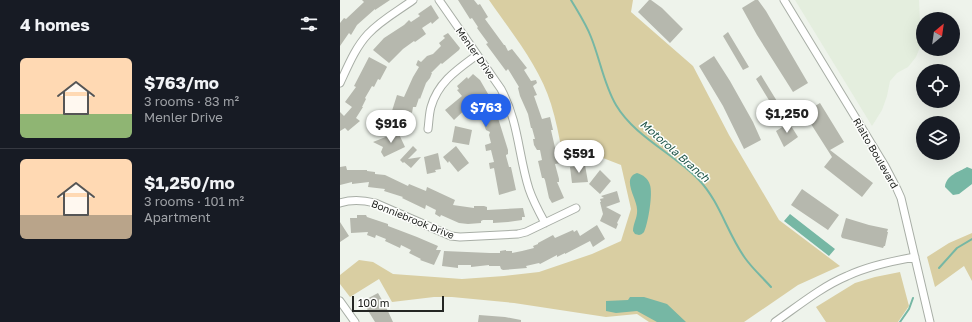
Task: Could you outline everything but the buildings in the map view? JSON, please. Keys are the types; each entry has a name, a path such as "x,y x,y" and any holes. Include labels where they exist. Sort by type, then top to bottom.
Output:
{"street":[{"path":"340,83 356,50 368,34 387,18 414,0"},
{"name":"Menler Drive","path":"439,0 501,89 506,99 516,127 529,189 545,223"},
{"name":"Rialto Boulevard","path":"784,0 892,179 900,198 930,322"},
{"path":"428,129 431,107 441,86 452,74 477,55"},
{"name":"Bonniebrook Drive","path":"340,203 352,200 365,200 451,236 460,237 510,236 526,232 576,208"},
{"path":"775,322 825,287 847,276 870,267 915,257"},
{"path":"340,301 355,322"}],"shaded area":[{"path":"489,0 633,0 631,12 693,66 729,135 779,220 840,266 798,285 744,322 649,322 637,314 606,317 514,303 452,297 434,297 392,302 379,279 350,297 340,284 340,275 359,260 373,262 393,274 462,279 504,276 539,272 592,254 621,241 631,209 621,165 585,151 562,152 553,110 540,77 524,50"},
{"path":"795,0 919,0 920,12 916,12 916,56 908,67 897,73 890,81 882,110 872,126"},
{"path":"967,167 972,169 972,184 959,194 953,195 945,187 946,183 953,174"},
{"path":"637,173 647,179 651,189 650,209 647,223 644,232 639,235 635,234 633,231 637,209 630,184 630,179"},
{"path":"790,214 835,249 829,256 784,221"},
{"path":"972,233 972,281 964,266 935,287 927,257 949,243"},
{"path":"900,272 909,306 898,322 826,322 816,307 855,283"},
{"path":"630,297 644,297 667,304 686,322 657,322 637,311 616,313 606,311 606,301 628,300"}],"waterway":[{"name":"Motorola Branch","path":"571,0 589,32 608,89 616,105 633,126 644,136 678,161 699,180 713,198 745,258 771,287"},
{"path":"939,268 957,248 972,239"},
{"path":"900,322 909,309 913,298"}]}
